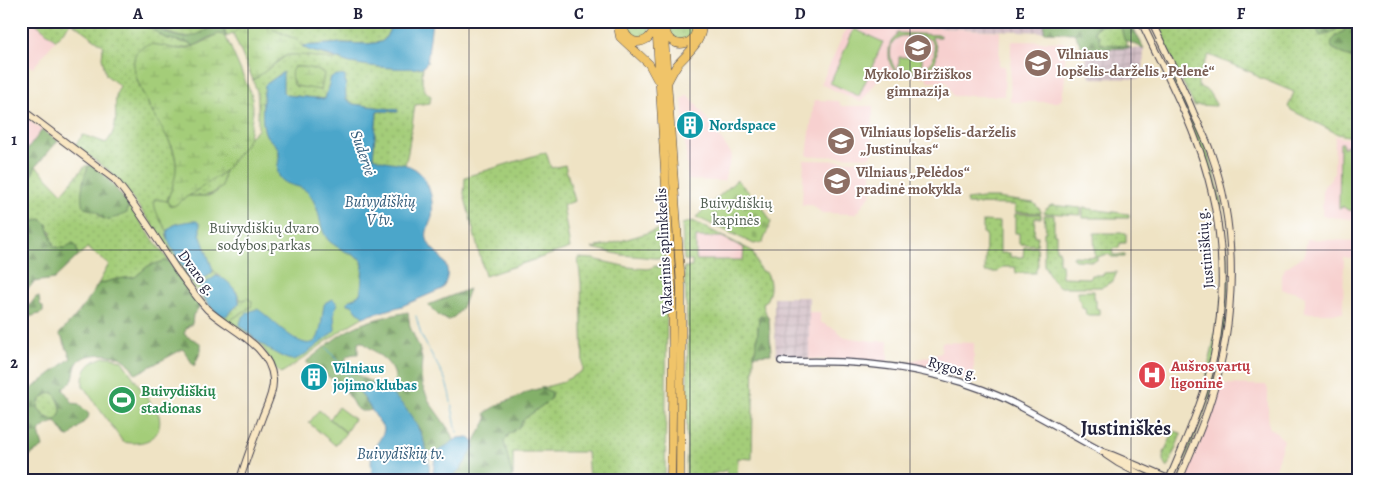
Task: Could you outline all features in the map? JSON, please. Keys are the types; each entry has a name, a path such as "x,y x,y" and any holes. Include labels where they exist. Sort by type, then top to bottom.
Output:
{"highway":[{"path":"617,21 620,37 649,64 663,85 700,38 702,21"},
{"path":"622,21 624,32 630,39 641,41 649,37 660,23 671,41 677,44 689,42 695,35 696,21"},
{"name":"Vakarinis aplinkkelis","path":"660,23 672,291 671,480"},
{"name":"Vakarinis aplinkkelis","path":"663,85 676,211 681,293 680,480"}],"main road":[{"name":"Justiniškių g.","path":"1141,21 1177,95 1195,138 1217,213 1222,259 1218,335 1214,356 1202,397 1170,480"},
{"name":"Justiniškių g.","path":"1151,21 1211,153 1221,186 1230,245 1229,315 1219,372 1211,400 1179,480"},
{"path":"1163,68 1172,65"},
{"name":"Dvaro g.","path":"21,110 114,179 202,303 215,316 248,340 265,358 271,370 273,384 240,480"},
{"name":"Rygos g.","path":"1103,452 1170,480"},
{"name":"Rygos g.","path":"1103,452 1118,463 1151,480"}],"street":[{"path":"1217,213 1226,214"},
{"name":"Rygos g.","path":"781,361 876,364 940,376 971,385 1003,398 1103,452"}],"shaded area":[{"path":"31,21 56,40 33,68 21,59 21,33"},
{"path":"852,21 1045,21 1044,32 885,26"},
{"name":"Mykolo Biržiškos gimnazija","path":"848,24 1000,31 999,66 1005,66 1004,96 953,96 947,82 927,82 927,77 881,76 861,102 821,84"},
{"name":"Vilniaus lopšelis-darželis „Pelenė“","path":"1013,41 1065,43 1065,78 1062,99 1058,102 1010,102 1011,44"},
{"path":"1083,49 1144,49 1143,76 1139,79 1090,78"},
{"path":"688,95 732,155 724,181 688,180 682,99"},
{"name":"Vilniaus lopšelis-darželis „Justinukas“","path":"814,100 839,101 841,106 873,106 872,154 870,157 807,156"},
{"path":"21,114 42,130 21,158"},
{"path":"1335,136 1358,141 1358,220 1322,216 1323,188 1334,174"},
{"name":"Vilniaus „Pelėdos“ pradinė mokykla","path":"864,159 869,159 871,168 871,194 860,208 860,211 856,211 856,214 822,213 812,205 802,205 804,160 864,161"},
{"path":"696,236 722,237 744,248 743,261 696,260"},
{"path":"1307,239 1358,241 1358,258 1344,258 1343,313 1305,313 1305,297 1294,291 1282,289 1282,275 1285,268 1304,256"},
{"path":"774,297 809,297 809,359 782,359 776,354"},
{"path":"809,312 820,312 820,322 835,329 844,337 888,341 888,362 809,359"},
{"path":"942,342 974,343 974,383 947,374 912,366 911,361 941,353"},
{"path":"1218,384 1266,385 1268,390 1269,427 1284,440 1273,480 1189,480 1186,477 1186,470 1194,458 1212,413 1211,407"}],"green space":[{"path":"33,21 140,21 165,38 194,46 177,49 155,45 137,80 148,105 169,140 175,157 176,175 167,201 154,199 160,220 168,232 166,236 212,272 213,270 218,276 216,276 226,316 239,304 240,299 244,300 247,298 252,301 251,307 232,319 230,324 213,311 201,297 121,183 108,170 75,145 84,135 106,143 114,128 117,93 120,86 106,75 102,58 103,46 71,22 56,40"},
{"path":"140,21 150,22 169,34 183,37 196,35 216,23 225,30 226,37 219,35 210,37 194,46 165,38"},
{"path":"150,21 394,21 385,39 381,42 302,46 297,40 263,25 237,30 226,37 226,34 216,23 210,29 196,36 182,37 168,33"},
{"path":"625,21 650,21 648,33 640,38 631,37"},
{"path":"668,21 694,21 693,35 684,42 673,39 668,30"},
{"path":"1045,21 1130,21 1144,49 1124,40 1121,27 1114,22 1096,27 1095,33 1099,36 1100,44 1131,48 1083,49 1074,33 1044,32"},
{"path":"1154,21 1318,21 1317,24 1334,32 1340,26 1343,27 1344,31 1336,36 1332,48 1358,62 1358,138 1338,134 1291,110 1288,107 1294,92 1209,55 1198,76 1198,86 1208,91 1216,106 1194,106"},
{"path":"1318,21 1358,21 1358,62 1332,48 1333,40 1345,29 1340,26 1330,34 1320,36 1317,30"},
{"path":"1114,22 1121,27 1127,46 1100,44 1095,33 1096,27"},
{"path":"242,25 263,25 297,40 304,48 337,59 295,55 285,56 253,80 233,34"},
{"path":"854,29 883,42 859,96 830,83"},
{"path":"897,33 941,35 941,37 931,37 937,51 934,63 925,71 918,73 910,74 896,71 890,63 889,48 891,41 897,36","holes":["901,36 921,36 932,42 934,45 933,58 925,69 914,72 896,69 892,63 892,43"]},
{"path":"218,34 226,37 252,96 253,111 249,137 246,144 224,172 174,206 169,205 167,201 176,170 175,156 169,140 144,96 138,81 134,67 135,55 142,47 147,45 152,44 183,49 197,45"},
{"path":"298,54 337,59 380,67 423,67 422,83 427,93 431,96 430,103 415,105 405,165 382,162 373,158 377,112 397,112 398,110 352,104 346,99 331,77 325,99 286,95 283,92 282,73 265,85 263,103 258,104 253,80 287,55","holes":["294,67 324,73 321,89 295,86 292,80"]},
{"path":"899,57 922,58 922,70 899,69"},
{"path":"294,67 309,68 324,73 321,90 295,86 291,74"},
{"path":"1171,72 1205,144 1222,206 1220,206 1213,178 1169,73"},
{"name":"Buivydiškių dvaro sodybos parkas","path":"259,102 263,103 265,132 278,148 279,156 303,188 309,193 319,215 338,247 359,258 363,265 361,291 359,295 349,301 363,317 281,373 273,366 258,342 230,324 232,319 251,307 252,301 247,298 244,300 240,299 236,291 213,270 199,230 192,221 175,224 168,232 158,216 154,204 154,199 167,201 169,205 174,206 188,196 208,196 222,187 224,172 246,144 249,137 258,130"},
{"path":"42,130 58,141 36,166 26,186 21,189 21,158"},
{"path":"1340,143 1343,143 1343,148 1350,144 1358,144 1358,210 1356,211 1348,210 1342,206 1342,208 1339,208"},
{"path":"546,152 551,168 565,165 575,201 563,205 570,248 485,276 464,194 465,177"},
{"path":"90,165 87,168 85,208 96,211 101,218 129,208 128,205 169,261 148,266 135,277 98,284 109,264 87,248 78,256 76,246 54,247 51,232 41,219 21,226 21,189 26,186 36,166 62,193 85,166"},
{"path":"90,165 101,172 116,188 128,205 127,213 116,218 104,219 96,211 84,207 82,204 82,186"},
{"path":"224,172 222,187 214,193 188,196"},
{"name":"Buivydiškių kapinės","path":"737,180 762,206 771,222 763,242 754,244 696,217"},
{"path":"982,198 1034,203 1041,213 1015,212 1015,205 967,204 966,200"},
{"path":"1051,205 1081,208 1081,215 1044,213"},
{"path":"1083,208 1129,214 1129,218 1083,218"},
{"path":"1015,214 1041,214 1041,218 1035,218 1034,236 1038,236 1037,245 1019,244 1019,233 1015,233"},
{"path":"1044,215 1054,215 1056,250 1059,250 1062,277 1090,278 1091,275 1117,272 1113,281 1102,287 1060,287 1052,280 1044,265 1044,232 1046,232"},
{"path":"41,219 47,224 54,247 64,248 73,243 76,246 78,256 54,279 34,282 24,291 21,290 21,226"},
{"path":"693,221 752,251 760,270 767,273 770,281 769,293 763,305 767,316 759,317 754,355 752,459 738,458 737,480 726,480 727,470 699,478 699,480 686,480 688,336 684,267 692,267 692,261 684,260 682,224","holes":["696,237 722,237 744,248 743,260 696,260"]},
{"path":"983,221 1000,222 1000,253 1010,253 1010,257 1023,257 1024,247 1037,247 1038,265 1035,273 1016,273 1015,267 1003,267 998,272 985,272 986,234 983,233"},
{"path":"1221,225 1223,225 1229,280 1224,334 1211,392 1180,472 1178,471 1192,439 1199,413 1224,291 1225,270"},
{"path":"664,228 666,259 622,255 592,248 607,245"},
{"path":"1094,233 1126,233 1126,243 1120,243 1119,248 1112,249 1113,255 1125,255 1125,257 1112,257 1108,254 1097,257 1097,260 1092,261 1073,259 1073,256 1095,257"},
{"path":"578,258 647,269 655,266 666,267 665,480 589,480 587,452 513,452 513,475 510,480 512,475 504,442 508,435 520,426 522,420 551,399 545,389 538,389 560,383 583,371 581,283"},
{"path":"169,261 186,288 201,305 193,315 192,324 187,327 184,334 201,344 201,351 194,366 183,349 136,374 127,362 118,357 99,354 87,356 78,362 72,381 63,389 73,403 79,404 89,414 88,418 69,437 66,436 56,422 44,427 39,432 43,447 21,461 21,404 25,394 71,358 59,334 70,323 98,284 135,277 148,266","holes":["53,392 61,410 56,420 44,416 38,406 43,397"]},
{"path":"469,289 460,311 449,320 440,317 428,305"},
{"path":"1078,291 1094,291 1094,299 1096,300 1096,308 1099,309 1099,315 1086,315 1085,309 1081,308 1080,300 1078,299"},
{"path":"36,297 39,297 43,312 21,319 21,307 30,305"},
{"path":"408,312 410,327 422,359 422,385 430,403 452,434 454,441 437,452 428,453 414,421 392,394 371,384 364,400 372,410 361,411 355,407 344,387 307,363 330,342 349,330 381,318","holes":["363,342 380,355 391,367 394,373 394,380 391,386 364,379 349,367 347,357 358,354 358,343"]},
{"path":"760,315 767,316 769,319 771,354 754,355"},
{"name":"Buivydiškių stadionas","path":"104,357 112,357 122,361 159,415 160,423 158,430 150,439 138,443 123,442 83,386 85,371 90,364"},
{"path":"541,388 552,392 551,399 523,420 520,426 508,435 504,442 512,475 510,480 446,480 474,447 476,439 487,419 485,413 502,403"},
{"path":"53,392 58,399 61,410 56,420 44,416 38,406 42,398"},
{"path":"338,407 354,419 346,432 330,419"},
{"path":"319,410 346,433 335,445 309,423"},
{"path":"1174,431 1181,434 1168,467 1166,467 1163,456"}],"water":[{"path":"394,21 432,21 427,63 423,67 376,67 350,63 311,51 302,46 381,42 385,39"},
{"name":"Buivydiškių V tv.","path":"283,72 283,92 286,95 325,99 331,77 337,75 345,76 346,99 353,104 398,110 398,112 377,112 373,157 410,166 420,173 426,182 432,199 432,217 427,230 427,239 430,246 441,258 447,272 442,289 402,306 363,317 352,305 347,304 347,302 359,295 361,291 362,261 329,241 323,232 316,207 310,195 302,188 281,179 278,170 278,150 264,130 262,110 265,85"},
{"path":"197,221 200,224 200,234 213,270 211,274 196,283 191,280 171,248 167,236 168,231 175,224"},
{"path":"216,276 224,279 238,295 239,304 226,316 214,310 200,289 201,286"},
{"path":"333,299 338,304 334,314 335,330 297,359 287,359 273,352 240,325 245,314 257,309 297,340 312,343 318,337 324,305"},
{"name":"Buivydiškių tv.","path":"365,384 378,387 391,394 403,405 413,420 422,435 427,451 428,480 374,480 371,459 384,429 358,389 358,387"},
{"name":"Buivydiškių tv.","path":"468,437 474,442 473,447 468,459 459,470 445,480 432,480 437,452 458,438"}],"waterway":[{"path":"416,316 421,335 445,379 457,432"},
{"name":"Sudervė","path":"327,348 358,387"}],"place":[{"name":"Mykolo Biržiškos gimnazija","path":"918,48"},
{"name":"Vilniaus lopšelis-darželis „Pelenė“","path":"1038,63"},
{"name":"Nordspace","path":"690,125"},
{"name":"Vilniaus lopšelis-darželis „Justinukas“","path":"841,141"},
{"name":"Vilniaus „Pelėdos“ pradinė mokykla","path":"837,181"},
{"name":"Aušros vartų ligoninė","path":"1152,375"},
{"name":"Vilniaus jojimo klubas","path":"314,377"},
{"name":"Buivydiškių stadionas","path":"122,400"}],"district":[{"name":"Justiniškės","path":"1126,428"}]}
